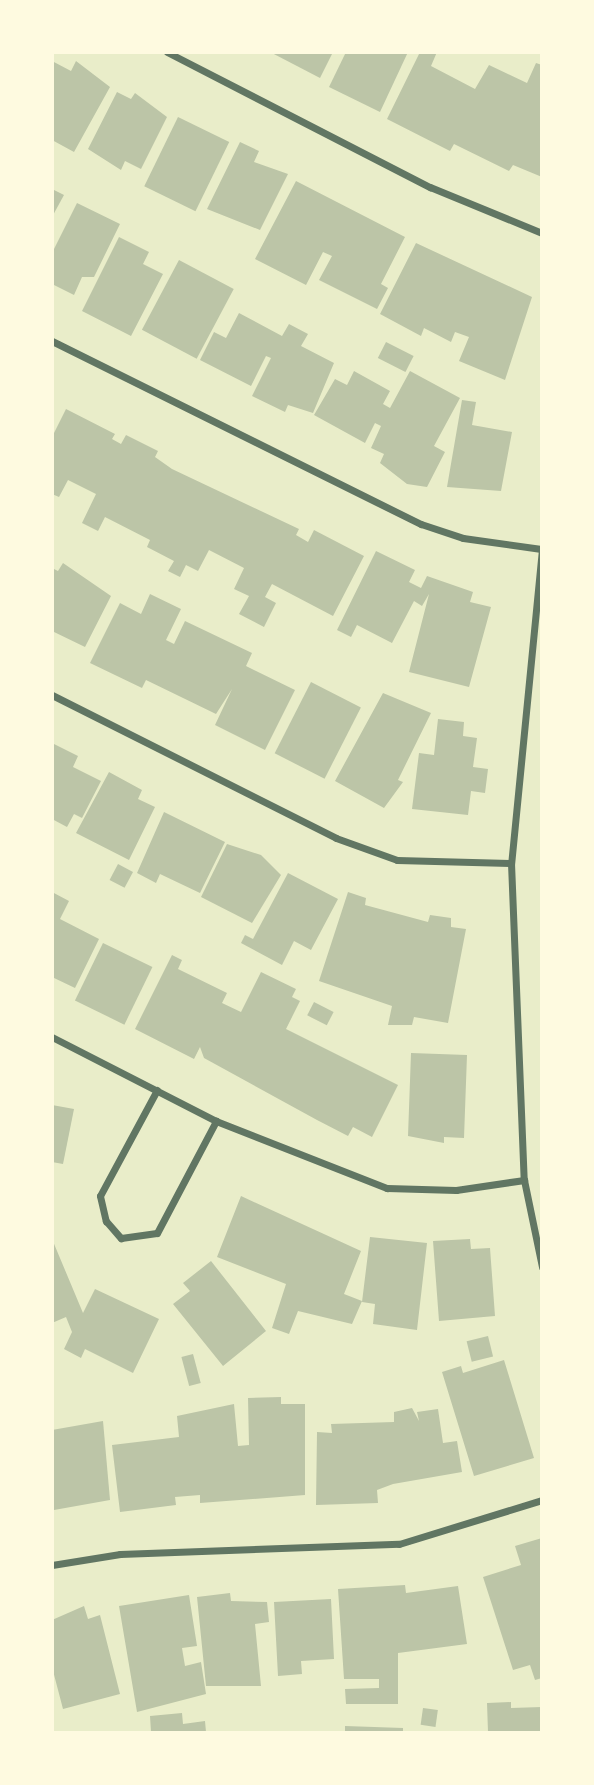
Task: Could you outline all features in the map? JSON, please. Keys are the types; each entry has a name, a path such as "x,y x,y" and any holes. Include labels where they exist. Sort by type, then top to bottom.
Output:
{"street":[{"path":"167,52 430,187 541,233"},
{"path":"52,341 421,524 463,538 541,549 512,863 524,1180 541,1267"},
{"path":"52,695 348,842 397,860 512,863"},
{"path":"52,1037 216,1121 387,1188 456,1190 524,1180"},
{"path":"157,1090 100,1196 106,1221 121,1238 157,1233 216,1121"},
{"path":"52,1565 120,1554 399,1544 541,1500"}],"building":[{"path":"270,52 333,52 320,78"},
{"path":"346,52 408,52 380,112 329,87"},
{"path":"420,52 437,52 431,66 475,89 489,65 527,83 536,63 542,65 542,177 513,165 509,171 454,144 450,151 387,119"},
{"path":"52,61 71,71 76,61 110,87 74,152 52,140"},
{"path":"117,92 131,99 135,93 167,117 141,169 125,161 121,170 88,149"},
{"path":"178,117 229,142 195,211 144,186"},
{"path":"240,142 259,151 254,162 288,174 260,230 207,209"},
{"path":"296,181 405,237 381,284 388,288 377,309 319,280 332,256 323,252 306,285 255,259"},
{"path":"52,189 64,195 52,217"},
{"path":"77,203 120,224 94,277 82,277 74,295 52,284 52,253"},
{"path":"119,237 149,252 143,264 163,274 131,336 82,311"},
{"path":"416,243 532,297 505,380 459,361 469,337 455,332 451,342 424,328 421,336 380,314"},
{"path":"179,260 234,289 197,359 142,330"},
{"path":"239,313 282,336 289,324 308,334 301,346 334,363 313,413 288,405 285,412 252,396 271,358 266,356 251,386 200,360 214,332 226,338"},
{"path":"386,342 414,356 405,372 378,358"},
{"path":"354,371 390,391 383,404 390,408 410,371 460,398 434,446 445,452 427,487 407,484 380,463 384,454 371,448 381,426 375,423 365,443 314,415 335,379 347,385"},
{"path":"462,400 476,402 472,425 512,432 501,491 447,487"},
{"path":"66,409 115,434 112,439 121,444 126,435 158,451 155,457 172,469 299,529 296,535 308,542 314,530 364,556 333,616 272,584 265,597 276,603 264,627 239,614 249,596 234,589 244,568 209,550 198,571 186,565 180,577 168,571 174,561 147,547 150,540 105,517 98,531 82,523 96,494 68,480 59,497 52,494 52,437"},
{"path":"376,551 415,570 409,582 421,588 427,576 473,592 470,602 491,607 469,687 409,672 429,594 422,606 414,601 392,643 357,625 351,637 337,630"},
{"path":"63,563 111,596 85,647 52,631 52,568 58,571"},
{"path":"150,594 181,609 166,640 174,644 185,621 252,653 246,666 295,690 265,750 215,725 232,689 216,714 146,680 142,688 90,663 120,603 141,614"},
{"path":"311,682 361,707 325,779 275,753"},
{"path":"383,693 431,713 398,780 403,782 384,808 335,781"},
{"path":"438,719 464,722 463,736 477,738 473,767 488,769 485,793 471,791 468,815 412,809 419,753 434,755"},
{"path":"52,743 78,756 73,767 101,781 82,818 74,814 67,827 52,819"},
{"path":"109,772 142,790 138,799 155,807 129,860 76,833"},
{"path":"164,812 225,842 200,893 160,874 156,883 137,873"},
{"path":"227,844 261,855 281,875 252,923 201,897"},
{"path":"118,864 133,872 125,888 110,880"},
{"path":"288,873 338,899 311,950 294,941 282,965 241,943 245,935 253,939"},
{"path":"52,892 69,901 60,919 99,939 75,988 52,977"},
{"path":"348,892 366,898 365,905 428,922 430,915 451,918 451,927 466,929 448,1023 414,1017 412,1025 388,1025 392,1006 319,981"},
{"path":"103,943 152,967 124,1025 75,1001"},
{"path":"172,955 182,960 178,969 227,993 222,1003 241,1012 261,972 296,989 292,997 300,1001 286,1029 398,1085 372,1137 353,1127 348,1136 317,1120 204,1058 200,1047 194,1059 135,1029"},
{"path":"314,1002 334,1012 327,1025 307,1015"},
{"path":"411,1053 467,1055 464,1138 444,1137 444,1143 408,1136"},
{"path":"52,1105 74,1109 63,1164 52,1162"},
{"path":"241,1196 361,1251 344,1294 362,1301 352,1324 298,1311 289,1334 272,1328 286,1284 217,1257"},
{"path":"370,1237 427,1243 417,1330 373,1324 375,1304 362,1302"},
{"path":"52,1239 83,1313 95,1289 159,1319 133,1373 85,1349 81,1358 64,1349 72,1332 66,1317 52,1323"},
{"path":"470,1239 471,1249 490,1248 495,1316 439,1321 433,1241"},
{"path":"211,1261 266,1331 223,1366 173,1304 190,1291 183,1283"},
{"path":"488,1336 493,1356 472,1362 467,1341"},
{"path":"193,1354 201,1383 189,1386 181,1357"},
{"path":"504,1360 534,1458 474,1476 442,1372 461,1366 463,1373"},
{"path":"281,1397 281,1404 305,1404 305,1495 200,1503 200,1495 175,1497 176,1505 120,1512 112,1445 179,1437 177,1416 234,1404 238,1446 249,1445 248,1398"},
{"path":"412,1408 419,1421 417,1412 438,1409 443,1443 457,1441 462,1472 393,1484 377,1490 378,1503 316,1505 317,1432 332,1433 331,1424 394,1422 394,1412"},
{"path":"103,1421 110,1500 54,1510 52,1430"},
{"path":"542,1538 542,1678 535,1680 530,1665 513,1670 483,1577 521,1565 515,1546"},
{"path":"405,1585 406,1593 458,1586 467,1644 398,1653 398,1704 346,1704 345,1689 379,1688 379,1679 344,1679 338,1589"},
{"path":"230,1593 231,1601 267,1602 269,1622 255,1624 261,1686 206,1686 197,1597"},
{"path":"189,1595 197,1646 182,1648 185,1666 201,1662 206,1694 137,1712 119,1606"},
{"path":"331,1599 334,1659 301,1661 302,1674 278,1676 274,1602"},
{"path":"84,1606 88,1619 100,1615 120,1694 63,1709 52,1667 52,1620"},
{"path":"511,1702 511,1708 542,1707 542,1732 488,1732 487,1703"},
{"path":"423,1708 438,1710 435,1727 421,1725"},
{"path":"182,1713 183,1724 205,1721 206,1732 151,1732 150,1716"},
{"path":"345,1726 403,1728 403,1732 345,1732"}]}
